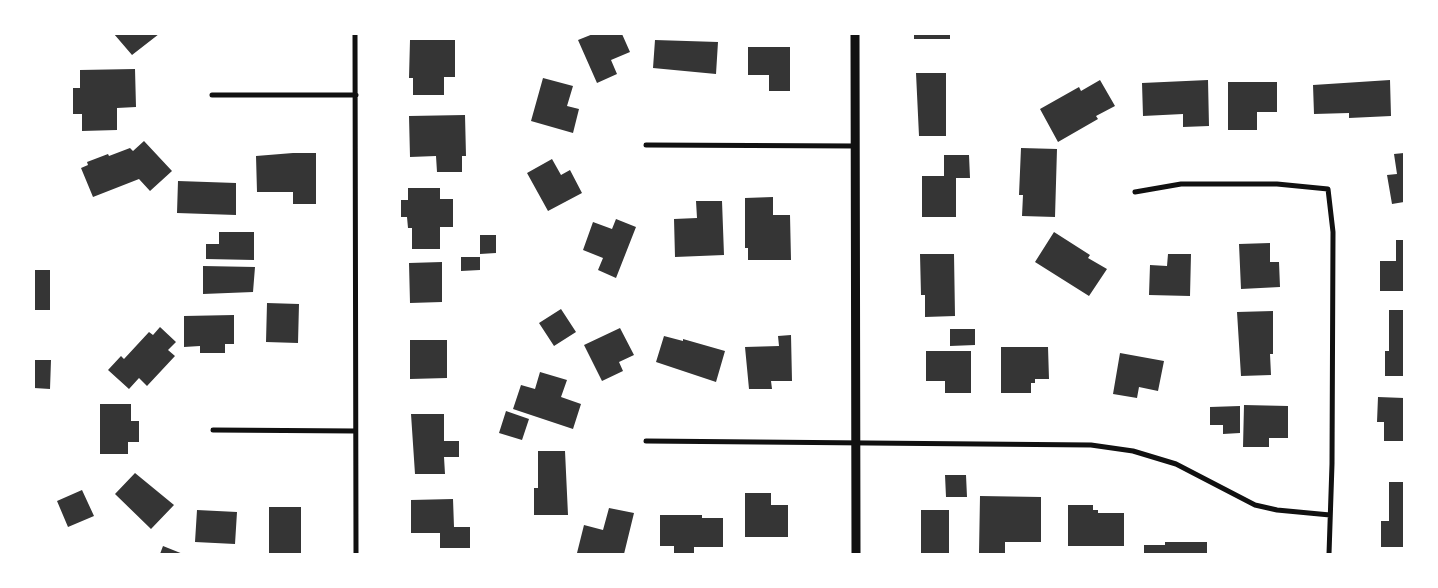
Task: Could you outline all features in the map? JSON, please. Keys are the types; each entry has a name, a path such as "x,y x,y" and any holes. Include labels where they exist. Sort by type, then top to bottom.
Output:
{"street":[{"path":"356,34 356,554"},
{"path":"855,34 856,554"},
{"path":"212,95 356,95"},
{"path":"646,145 856,146"},
{"path":"1135,192 1181,184 1277,184 1328,189 1333,232 1332,464 1329,554"},
{"path":"213,430 355,431"},
{"path":"646,441 1090,445 1133,451 1176,464 1255,505 1277,510 1330,515"}],"building":[{"path":"114,34 159,34 132,55"},
{"path":"593,34 622,34 630,52 611,60 617,74 597,83 578,40"},
{"path":"914,34 950,34 950,39 914,39"},
{"path":"410,40 455,40 455,77 444,77 444,95 413,95 413,78 409,78"},
{"path":"655,40 718,42 716,74 653,68"},
{"path":"748,47 790,47 790,91 769,91 769,75 748,75"},
{"path":"135,69 136,107 117,108 117,130 82,131 82,114 73,114 73,88 80,88 80,70"},
{"path":"916,73 946,73 946,136 919,136"},
{"path":"543,78 573,86 567,106 579,109 573,133 531,121"},
{"path":"1100,80 1115,106 1096,116 1098,119 1058,142 1040,109 1079,87 1081,91"},
{"path":"1208,80 1209,126 1183,127 1183,114 1143,116 1142,83"},
{"path":"1390,80 1391,116 1349,118 1349,113 1314,114 1313,85"},
{"path":"1228,82 1277,82 1277,112 1257,112 1257,130 1228,130"},
{"path":"465,115 466,156 462,156 462,172 437,172 436,156 410,157 409,116"},
{"path":"144,141 172,171 150,191 139,179 93,197 81,168 88,165 87,162 108,154 109,156 130,148 133,151"},
{"path":"1021,148 1057,149 1055,217 1022,216 1023,195 1019,195"},
{"path":"316,153 316,204 293,204 293,192 257,192 256,156"},
{"path":"1404,153 1404,202 1392,204 1387,175 1397,174 1394,154"},
{"path":"944,155 969,155 970,178 956,178 956,217 922,217 922,176 944,176"},
{"path":"552,159 561,175 570,170 582,193 548,211 527,173"},
{"path":"178,181 236,183 236,215 177,213"},
{"path":"408,188 440,188 440,199 453,199 453,227 440,227 440,249 412,249 412,228 408,228 407,217 401,217 401,200 408,200"},
{"path":"773,197 773,215 790,215 791,260 748,260 748,248 745,248 745,198"},
{"path":"696,201 722,201 724,255 675,257 674,219 697,218"},
{"path":"616,219 636,227 616,278 598,270 603,258 583,250 593,222 612,229"},
{"path":"219,232 254,232 254,260 206,259 206,244 219,244"},
{"path":"1054,232 1090,255 1088,258 1107,269 1089,296 1035,262"},
{"path":"480,235 496,235 496,253 480,254"},
{"path":"1396,240 1404,240 1404,291 1380,291 1380,261 1396,261"},
{"path":"1270,243 1270,262 1279,262 1280,287 1241,289 1239,244"},
{"path":"920,254 954,254 955,316 925,317 925,295 921,295"},
{"path":"1168,254 1191,254 1190,296 1149,295 1150,265 1167,266"},
{"path":"461,257 480,257 480,270 461,271"},
{"path":"442,262 442,302 410,303 409,263"},
{"path":"203,266 255,267 253,292 203,294"},
{"path":"34,270 50,270 50,310 34,310"},
{"path":"267,303 299,304 298,343 266,342"},
{"path":"561,309 576,332 554,346 539,323"},
{"path":"1389,310 1404,310 1404,376 1385,376 1385,351 1389,351"},
{"path":"1273,311 1273,354 1270,354 1271,375 1241,376 1237,312"},
{"path":"234,315 234,344 225,344 225,353 200,353 200,346 184,347 184,316"},
{"path":"160,327 176,342 168,350 175,356 147,386 139,378 129,389 108,370 121,356 124,359 149,332 153,335"},
{"path":"620,328 634,355 619,362 623,371 602,381 584,345"},
{"path":"950,329 975,329 975,345 950,346"},
{"path":"791,335 792,381 771,381 772,389 749,389 745,347 779,346 778,336"},
{"path":"664,336 683,341 683,339 725,351 716,382 656,362"},
{"path":"410,340 447,340 447,378 410,379"},
{"path":"1001,347 1048,347 1049,379 1035,379 1035,383 1031,383 1031,393 1001,393"},
{"path":"926,351 971,351 971,393 945,393 945,381 926,381"},
{"path":"1120,353 1164,361 1158,391 1139,387 1137,398 1113,394"},
{"path":"34,360 51,360 50,389 34,388"},
{"path":"540,372 567,380 561,397 581,404 573,429 513,409 521,385 535,389"},
{"path":"1378,397 1404,398 1404,441 1384,441 1384,422 1377,422"},
{"path":"100,404 131,404 131,421 139,421 139,442 128,442 128,454 100,454"},
{"path":"1244,405 1288,406 1288,438 1269,438 1269,447 1243,447"},
{"path":"1240,406 1240,433 1223,434 1223,425 1210,425 1210,407"},
{"path":"506,411 529,419 522,440 499,433"},
{"path":"411,414 444,414 444,441 459,441 459,457 444,457 445,474 415,474"},
{"path":"538,451 565,451 568,515 534,515 534,488 538,488"},
{"path":"135,473 174,505 151,529 115,494"},
{"path":"945,475 966,475 967,497 946,497"},
{"path":"1389,482 1404,482 1404,547 1381,547 1381,521 1389,521"},
{"path":"82,490 94,516 68,527 57,501"},
{"path":"745,493 771,493 771,505 788,505 788,537 745,537"},
{"path":"980,496 1041,497 1041,542 1005,542 1005,553 979,553"},
{"path":"453,499 454,527 470,527 470,548 440,548 440,533 411,533 411,500"},
{"path":"1068,505 1093,505 1093,510 1098,510 1098,513 1124,513 1124,546 1068,546"},
{"path":"269,507 301,507 301,554 269,554"},
{"path":"609,508 634,513 624,554 577,553 584,525 603,530"},
{"path":"197,510 237,512 235,544 195,542"},
{"path":"921,510 949,510 949,554 921,554"},
{"path":"660,515 702,515 702,518 723,518 723,547 694,547 694,554 674,554 674,546 660,546"},
{"path":"1165,542 1207,542 1207,554 1144,554 1144,545 1165,545"},
{"path":"163,546 183,554 160,554"}]}
